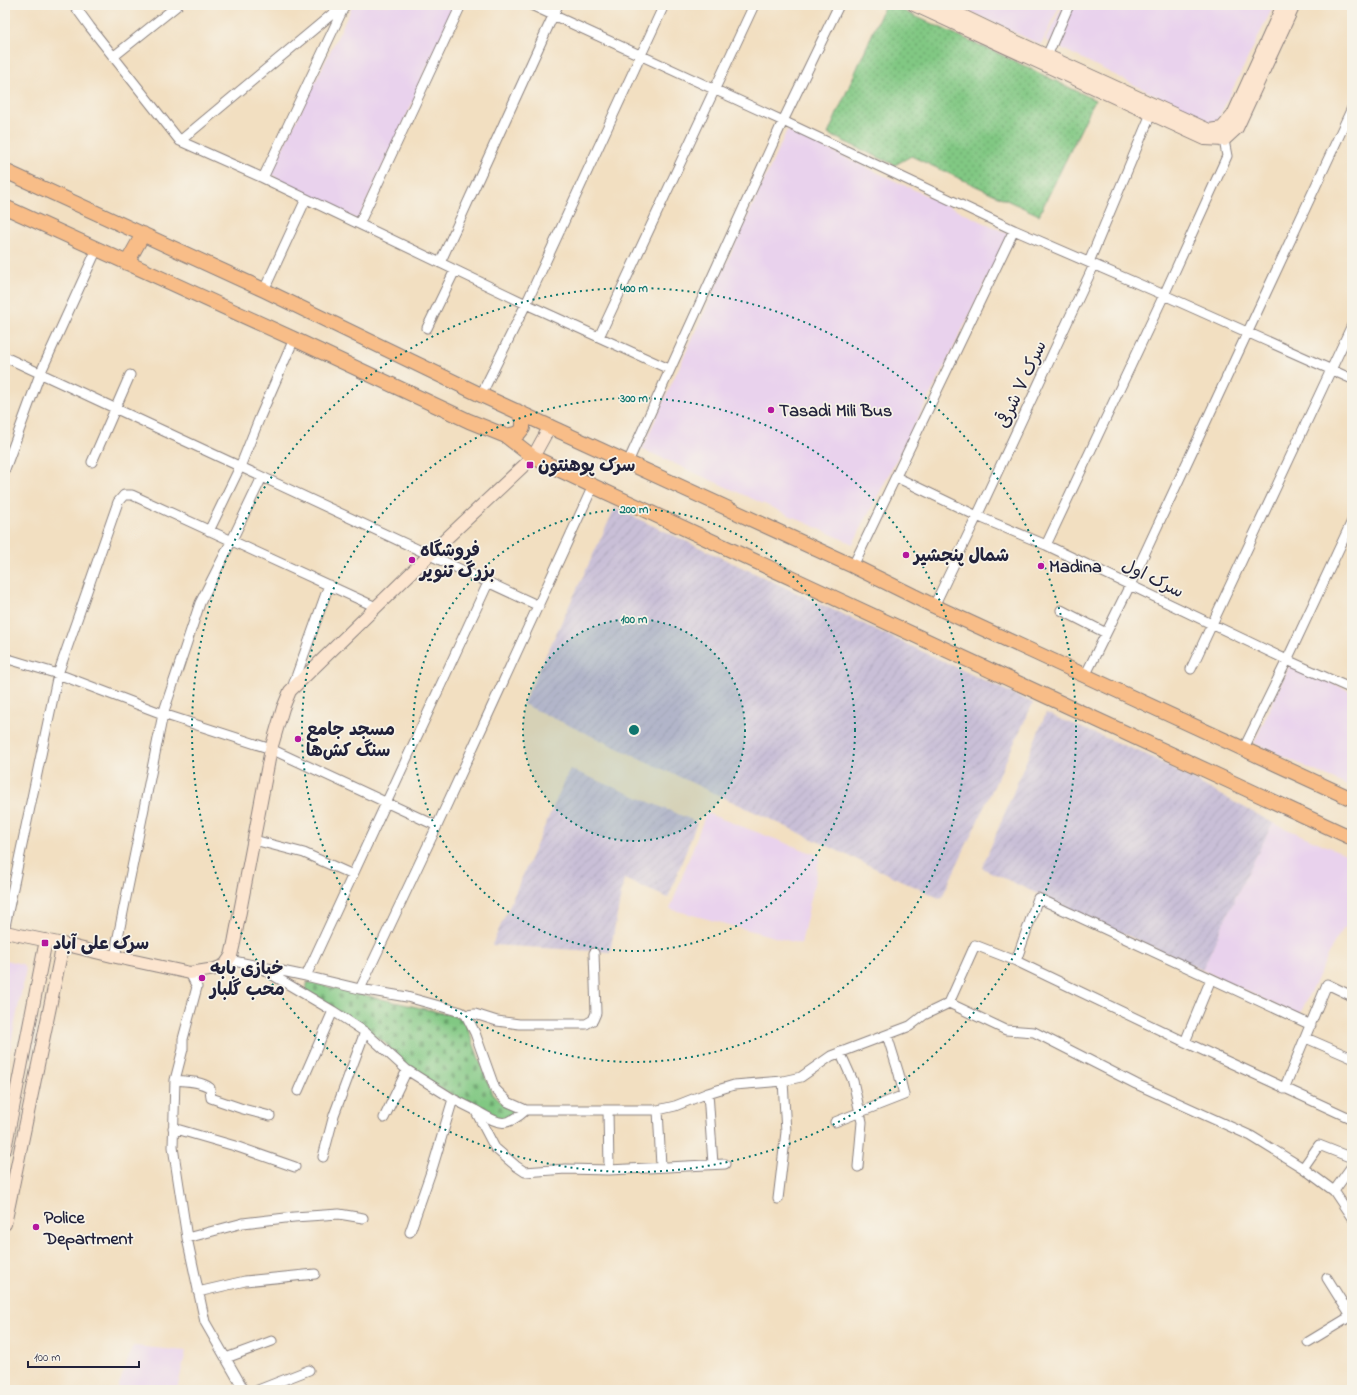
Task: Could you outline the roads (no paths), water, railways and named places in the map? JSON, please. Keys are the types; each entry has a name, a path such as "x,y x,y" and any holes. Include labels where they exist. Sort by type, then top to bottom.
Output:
{"main road":[{"path":"5,171 264,290 481,395 853,566 934,606 1352,799"},
{"path":"5,207 470,421 506,436 532,457 593,486 1352,838"},
{"path":"127,263 143,234"},
{"path":"506,436 519,433 523,428 523,418 517,411"}],"street":[{"path":"74,5 113,57 180,141 263,178 526,304 670,369"},
{"path":"113,57 178,5"},
{"path":"180,141 344,5"},
{"path":"263,178 344,5"},
{"path":"359,224 461,5"},
{"path":"531,5 783,121 1014,230 1352,379"},
{"path":"440,263 558,5"},
{"path":"481,395 526,304 664,5"},
{"path":"599,337 754,5"},
{"path":"628,462 783,121 839,5"},
{"path":"914,5 1153,110 1223,134 1236,128 1294,5"},
{"path":"940,5 1047,56 1153,110"},
{"path":"1047,56 1069,5"},
{"path":"1046,545 1164,295 1227,156 1223,134 1282,5"},
{"path":"1084,676 1130,585 1352,108"},
{"name":"سرک ۷ شرقی","path":"934,606 977,516 1092,264 1153,110"},
{"path":"264,290 306,199"},
{"path":"853,566 1014,230"},
{"path":"5,469 40,374 97,249"},
{"path":"426,328 455,270"},
{"path":"1192,669 1352,325"},
{"path":"209,531 240,467 294,339"},
{"path":"5,357 539,606"},
{"path":"92,462 130,376"},
{"path":"290,691 430,556 448,536 532,457 550,426"},
{"path":"116,957 117,942 163,714 200,602 232,540 262,476"},
{"name":"سرک‌ اول","path":"896,477 977,516 1046,545 1287,660 1352,689"},
{"path":"360,989 539,606 593,486"},
{"path":"5,926 58,674 118,502 124,495 132,495 376,607"},
{"path":"1244,748 1352,521"},
{"path":"306,976 385,802 488,583"},
{"path":"5,932 190,973 215,969 225,965 234,943 271,749 282,708 290,691 328,585"},
{"path":"1061,610 1106,632"},
{"path":"5,658 58,674 163,714 271,749 437,826"},
{"path":"254,840 304,853 353,875"},
{"path":"1016,961 1038,898 1311,1025"},
{"path":"5,1149 46,940"},
{"path":"5,1220 63,944"},
{"path":"471,1015 475,1033 495,1089 508,1102 526,1110 658,1110 734,1085 783,1081 801,1077 831,1056 910,1026 924,1015 949,1003 975,945 1016,961 1184,1042 1352,1119"},
{"path":"228,960 360,989 407,997 497,1021 519,1024 586,1024 593,1020 596,1012 594,953"},
{"path":"258,966 366,1032 407,1070 453,1099 494,1121 506,1123 516,1119 526,1110"},
{"path":"190,973 197,987 183,1039 183,1049 175,1080 173,1147 187,1238 206,1322 244,1390"},
{"path":"1184,1042 1211,978"},
{"path":"1284,1089 1327,984 1352,996"},
{"path":"949,1003 1006,1030 1034,1032 1136,1084 1251,1136 1303,1168 1334,1191 1352,1218"},
{"path":"298,1091 333,1011"},
{"path":"323,1157 334,1115 366,1032"},
{"path":"835,1122 904,1095 899,1074 886,1035"},
{"path":"1306,1038 1352,1058"},
{"path":"840,1052 853,1081 862,1122 858,1167"},
{"path":"384,1118 407,1070"},
{"path":"175,1080 206,1085 210,1088 211,1098 270,1116"},
{"path":"778,1199 786,1132 783,1081"},
{"path":"708,1093 713,1164"},
{"path":"410,1232 433,1166 453,1099"},
{"path":"475,1110 495,1148 525,1172 566,1169 609,1170 661,1166 673,1167 725,1164"},
{"path":"608,1110 609,1170"},
{"path":"658,1110 661,1166"},
{"path":"173,1128 235,1146 295,1167"},
{"path":"1303,1168 1319,1145 1352,1158"},
{"path":"1334,1191 1352,1166"},
{"path":"187,1238 243,1223 294,1217 339,1214 364,1218"},
{"path":"198,1292 245,1281 315,1274"},
{"path":"1308,1342 1351,1317 1327,1278"},
{"path":"226,1358 272,1341"},
{"path":"258,1390 309,1370"}],"place":[{"name":"Tasadi Mili Bus","path":"771,410"},
{"name":"سرک پوهنتون","path":"530,465"},
{"name":"شمال پنجشیر","path":"906,555"},
{"name":"فروشگاه بزرگ تنویر","path":"412,560"},
{"name":"Madina","path":"1041,566"},
{"name":"مسجد جامع سنگ کش‌ها","path":"298,739"},
{"name":"سرک علی آباد","path":"45,943"},
{"name":"خبازی بابه محب گلبار","path":"202,978"},
{"name":"Police Department","path":"36,1227"}]}
